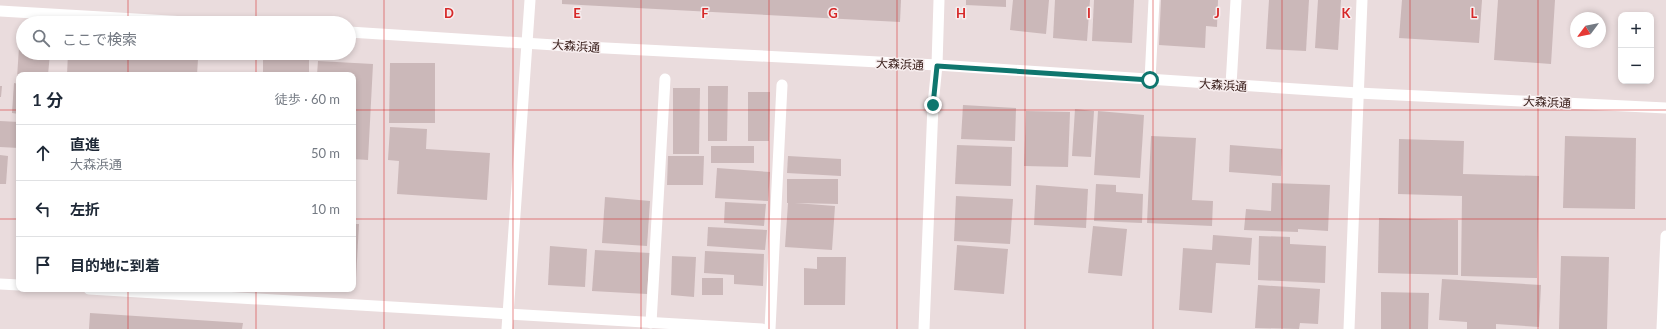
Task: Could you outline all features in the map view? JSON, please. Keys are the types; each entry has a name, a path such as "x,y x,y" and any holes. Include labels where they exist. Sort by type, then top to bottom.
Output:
{"street":[{"path":"507,329 530,0"},
{"path":"924,329 933,105 937,66 939,0"},
{"path":"1150,80 1154,0"},
{"path":"1231,85 1236,0"},
{"path":"1349,329 1362,0"},
{"path":"0,11 85,16"},
{"name":"大森浜通","path":"356,32 937,66 1358,93 1666,108"},
{"path":"651,323 665,79"},
{"path":"770,329 782,85"},
{"path":"1662,329 1666,236"},
{"path":"0,284 16,285"},
{"path":"141,292 762,329"}],"building":[{"path":"562,0 901,0 900,22 562,4"},
{"path":"966,0 1006,0 1006,7 966,5"},
{"path":"1013,0 1049,0 1046,34 1010,30"},
{"path":"1055,0 1090,0 1087,41 1053,38"},
{"path":"1094,0 1134,0 1132,43 1092,41"},
{"path":"1161,0 1218,0 1217,27 1206,26 1205,48 1159,45"},
{"path":"1269,0 1309,0 1306,51 1266,49"},
{"path":"1318,0 1341,0 1338,50 1315,48"},
{"path":"1402,0 1482,0 1479,43 1399,38"},
{"path":"1498,0 1555,0 1551,64 1494,60"},
{"path":"18,60 49,60 48,72 17,72"},
{"path":"68,60 198,60 197,72 67,72"},
{"path":"263,60 309,60 309,72 263,72"},
{"path":"318,61 373,64 368,160 356,159 356,72 317,72"},
{"path":"390,63 435,63 435,123 389,123"},
{"path":"14,83 16,83 16,114 12,113"},
{"path":"0,86 2,86 1,97 0,97"},
{"path":"708,86 728,86 727,141 708,141"},
{"path":"673,88 700,88 699,154 673,154"},
{"path":"748,92 770,92 769,141 748,141"},
{"path":"963,105 1016,108 1015,141 961,139"},
{"path":"1075,109 1094,111 1091,157 1072,156"},
{"path":"1026,111 1070,112 1068,167 1024,166"},
{"path":"1098,111 1144,115 1140,178 1094,175"},
{"path":"0,121 16,122 16,148 0,147"},
{"path":"390,127 427,129 426,149 490,153 487,200 397,194 399,161 388,160"},
{"path":"1151,136 1196,138 1192,200 1213,201 1212,226 1147,223"},
{"path":"1565,136 1636,138 1635,209 1563,208"},
{"path":"1399,139 1464,141 1463,174 1539,176 1537,278 1461,276 1462,196 1398,194"},
{"path":"957,145 1012,147 1011,186 955,184"},
{"path":"1230,145 1282,149 1281,176 1229,172"},
{"path":"711,146 754,146 754,163 711,163"},
{"path":"0,155 8,156 6,184 0,184"},
{"path":"668,156 704,156 703,185 667,185"},
{"path":"788,156 841,159 841,176 787,173"},
{"path":"717,168 770,172 768,201 715,198"},
{"path":"787,179 838,179 838,204 795,203 835,206 832,250 785,247 788,203"},
{"path":"1272,183 1330,185 1328,231 1298,229 1298,232 1244,230 1246,209 1271,211"},
{"path":"1096,184 1116,185 1116,192 1143,194 1142,223 1094,221"},
{"path":"1036,185 1088,189 1086,228 1034,225"},
{"path":"956,196 1013,199 1010,244 954,241"},
{"path":"605,197 650,201 647,246 602,243"},
{"path":"725,202 766,204 764,226 724,223"},
{"path":"1379,218 1458,220 1458,275 1378,273"},
{"path":"356,224 359,224 356,278"},
{"path":"1093,226 1127,229 1122,276 1088,273"},
{"path":"708,227 767,230 765,250 707,246"},
{"path":"1213,235 1252,238 1250,265 1216,263 1212,313 1179,310 1183,248 1212,250"},
{"path":"1259,236 1290,237 1290,244 1326,246 1325,283 1258,280"},
{"path":"957,245 1008,249 1004,294 954,290"},
{"path":"550,246 587,249 585,287 548,285"},
{"path":"595,250 650,253 647,294 592,291"},
{"path":"705,251 764,254 763,286 734,284 734,275 704,273"},
{"path":"672,256 696,257 694,297 671,295"},
{"path":"1561,256 1609,257 1607,329 1559,329"},
{"path":"817,257 846,257 845,305 804,305 804,268 817,269"},
{"path":"702,278 723,278 723,295 702,295"},
{"path":"1442,279 1541,285 1539,327 1496,324 1496,329 1467,329 1467,322 1439,320"},
{"path":"1258,285 1320,289 1318,324 1300,323 1299,329 1255,328"},
{"path":"1381,292 1429,293 1428,329 1381,329"},
{"path":"90,313 243,323 242,329 89,329"}],"route":[{"path":"933,105 937,66 1150,80"}]}
